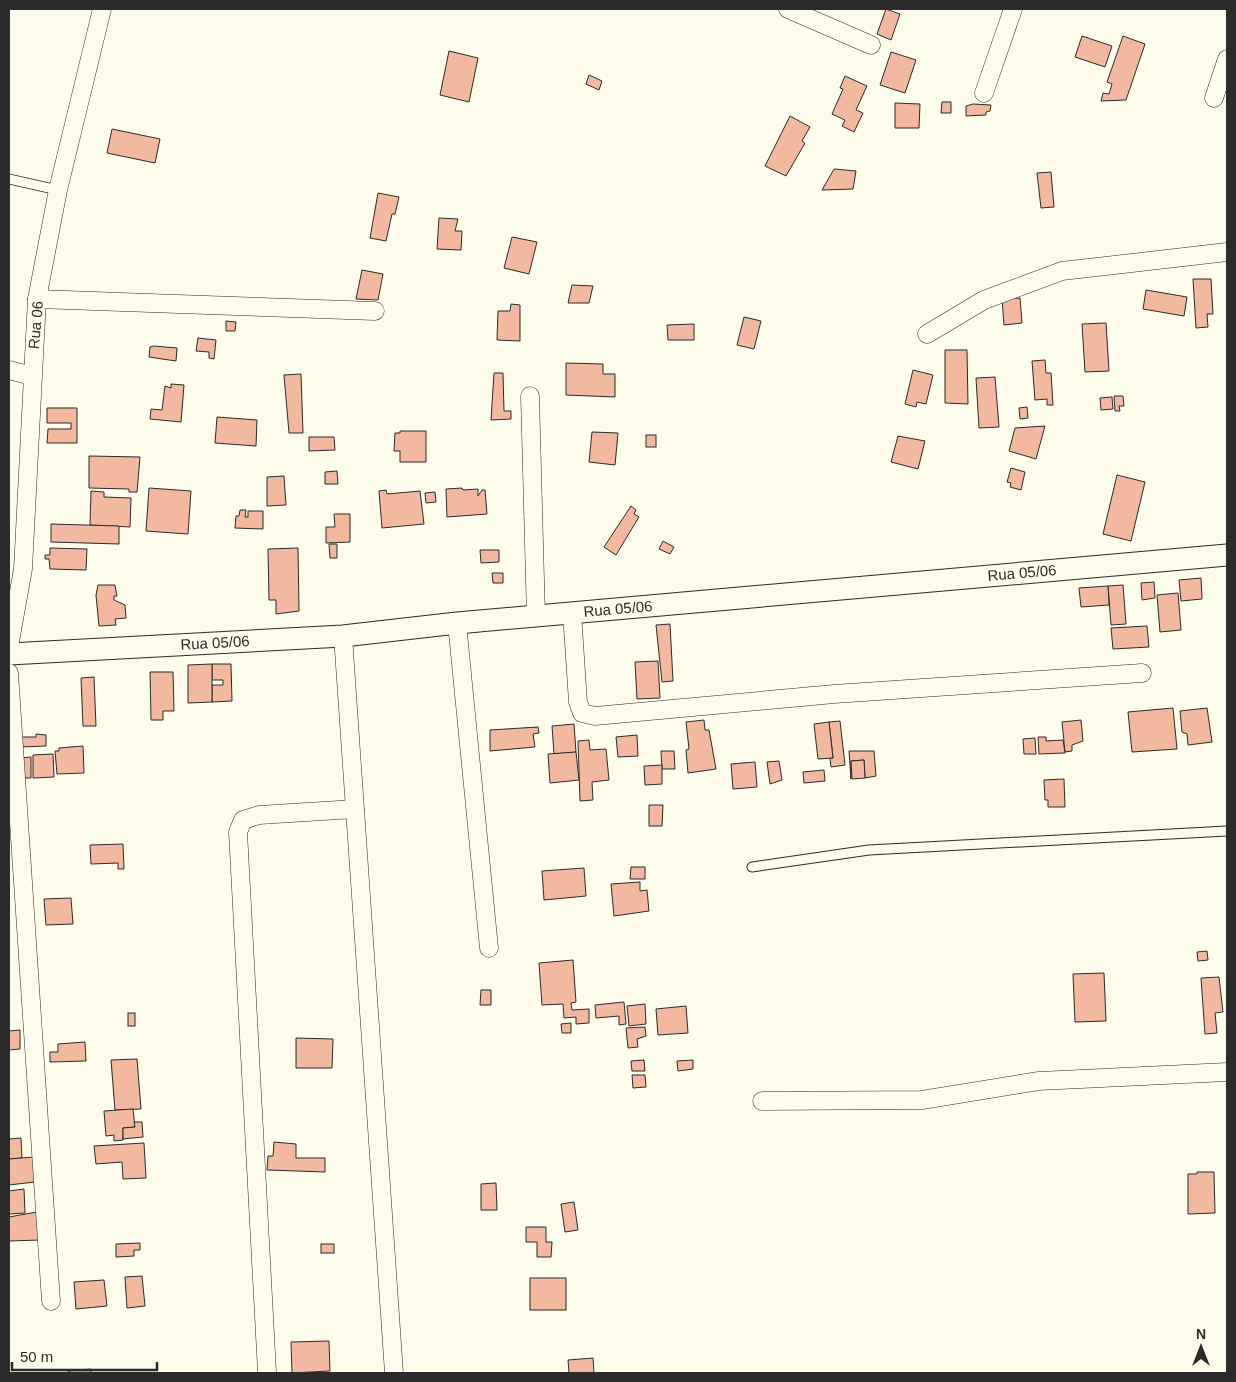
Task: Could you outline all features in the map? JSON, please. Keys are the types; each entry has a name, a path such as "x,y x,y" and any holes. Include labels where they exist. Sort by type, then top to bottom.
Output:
{"street":[{"name":"Rua 06","path":"9,647 23,569 32,376 38,299 58,190 102,9"},
{"path":"788,9 871,45"},
{"path":"984,93 1013,9"},
{"path":"1214,98 1227,59"},
{"path":"927,334 984,300 1062,271 1227,252"},
{"path":"38,299 375,311"},
{"path":"9,370 32,376"},
{"path":"530,396 536,616"},
{"name":"Rua 05/06","path":"9,654 343,636 457,623 1227,555"},
{"path":"572,613 578,702 582,713 595,716 834,694 1142,673"},
{"path":"457,623 489,948"},
{"path":"343,636 394,1373"},
{"path":"9,673 51,1301"},
{"path":"267,1372 238,832 243,820 259,815 355,809"},
{"path":"762,1101 922,1100 1039,1082 1227,1072"}],"lane":[{"path":"9,179 58,190"},
{"path":"752,867 869,850 1227,831"}],"building":[{"path":"886,9 900,14 891,40 877,34"},
{"path":"1082,36 1112,46 1105,67 1075,57"},
{"path":"1123,36 1145,44 1126,100 1101,101 1103,93 1109,94 1112,84 1107,82"},
{"path":"449,51 478,58 469,102 440,95"},
{"path":"891,52 916,60 905,93 880,85"},
{"path":"589,75 602,81 599,90 586,84"},
{"path":"845,76 867,86 856,110 863,113 854,132 842,126 845,120 832,114 843,89 840,88"},
{"path":"942,102 951,102 951,113 941,113"},
{"path":"895,103 920,104 919,128 895,128"},
{"path":"973,104 991,105 990,111 986,112 986,115 966,116 966,106"},
{"path":"790,116 810,127 802,141 805,143 786,176 765,166"},
{"path":"112,129 160,139 155,163 107,153"},
{"path":"834,169 856,171 853,189 822,190"},
{"path":"1051,172 1054,207 1041,208 1037,173"},
{"path":"378,193 399,197 395,214 392,214 386,241 370,238"},
{"path":"439,218 458,219 455,231 462,231 461,250 437,249"},
{"path":"512,237 537,242 529,274 504,268"},
{"path":"362,270 383,274 378,300 356,299"},
{"path":"1193,279 1211,279 1213,314 1207,314 1208,327 1196,328"},
{"path":"572,285 593,286 589,303 568,303"},
{"path":"1146,290 1187,297 1184,316 1143,309"},
{"path":"1020,298 1022,323 1004,325 1002,299"},
{"path":"511,304 520,305 520,341 497,340 498,311 510,311"},
{"path":"744,317 761,321 754,349 737,345"},
{"path":"226,321 236,322 235,331 226,331"},
{"path":"1106,323 1109,371 1085,372 1082,324"},
{"path":"694,324 694,340 668,340 667,325"},
{"path":"198,338 216,340 214,359 209,358 209,352 196,351"},
{"path":"150,347 177,348 176,361 149,357"},
{"path":"945,350 967,350 968,404 945,403"},
{"path":"1045,360 1046,373 1051,373 1053,405 1047,405 1047,399 1035,400 1032,361"},
{"path":"566,363 603,364 603,374 615,374 615,397 566,395"},
{"path":"913,370 933,375 926,404 917,402 916,407 905,404"},
{"path":"494,373 503,373 504,411 511,411 511,419 491,420"},
{"path":"301,374 303,433 289,433 284,375"},
{"path":"995,377 999,427 979,428 976,378"},
{"path":"171,384 184,385 181,422 150,419 151,409 162,410 165,386 171,388"},
{"path":"1114,396 1123,396 1124,406 1119,406 1120,411 1115,411"},
{"path":"1112,397 1113,409 1101,410 1100,398"},
{"path":"1027,407 1028,418 1020,419 1019,408"},
{"path":"47,408 77,408 77,443 47,443 48,429 71,429 71,423 47,423"},
{"path":"217,417 257,420 256,446 215,443"},
{"path":"1045,426 1036,459 1009,451 1015,428"},
{"path":"400,431 426,431 426,462 400,462 400,451 394,451 395,433 400,433"},
{"path":"592,432 618,433 615,465 589,462"},
{"path":"646,435 656,435 656,447 646,447"},
{"path":"898,436 925,441 918,469 891,462"},
{"path":"309,437 334,437 335,450 309,451"},
{"path":"89,456 140,457 137,492 129,492 129,489 89,488"},
{"path":"1011,468 1025,472 1021,490 1010,487 1011,483 1007,482"},
{"path":"337,471 338,484 325,484 325,472"},
{"path":"1117,475 1145,482 1131,541 1103,534"},
{"path":"284,476 286,505 267,506 267,477"},
{"path":"149,488 191,491 188,534 146,531"},
{"path":"462,488 463,490 478,489 478,496 482,490 485,490 487,514 447,517 446,489"},
{"path":"386,490 387,494 420,491 424,524 382,528 379,491"},
{"path":"91,491 104,492 104,497 131,498 130,527 90,525"},
{"path":"435,492 436,502 426,503 425,493"},
{"path":"631,506 636,510 634,514 639,517 616,555 604,547"},
{"path":"240,510 246,510 245,517 248,517 248,511 263,511 263,529 235,528 236,516 239,516"},
{"path":"334,514 350,514 350,542 326,543 326,527 335,527"},
{"path":"51,524 119,526 119,544 51,542"},
{"path":"663,541 674,547 670,554 659,549"},
{"path":"329,544 337,544 337,558 330,558"},
{"path":"50,548 87,549 86,570 50,569 49,559 45,559 45,555 50,555"},
{"path":"298,548 299,611 276,614 276,600 269,600 268,549"},
{"path":"480,550 499,550 499,562 481,563"},
{"path":"492,573 503,573 503,583 493,583"},
{"path":"1201,578 1202,599 1181,601 1179,580"},
{"path":"1154,582 1155,598 1142,600 1141,583"},
{"path":"98,585 115,585 117,596 114,596 114,600 125,605 126,618 115,619 116,625 99,626 96,595"},
{"path":"1123,585 1126,624 1111,625 1108,586"},
{"path":"1108,586 1109,605 1081,607 1079,588"},
{"path":"1178,593 1181,630 1160,632 1157,595"},
{"path":"670,624 673,681 662,682 656,625"},
{"path":"1147,626 1149,647 1113,649 1111,628"},
{"path":"658,661 660,698 637,699 635,662"},
{"path":"212,664 231,664 232,701 212,702 212,685 223,685 223,680 212,680"},
{"path":"212,664 212,702 188,703 188,665"},
{"path":"150,672 173,672 174,711 163,711 163,720 151,720"},
{"path":"94,677 96,726 83,726 81,678"},
{"path":"1173,708 1177,749 1132,752 1128,712"},
{"path":"1207,708 1212,742 1188,745 1187,734 1182,732 1180,711"},
{"path":"704,720 705,730 709,730 716,769 688,773 686,750 689,749 686,722"},
{"path":"1081,720 1083,741 1072,745 1072,751 1065,752 1062,722"},
{"path":"840,721 845,765 831,767 830,758 833,758 829,722"},
{"path":"829,722 833,758 818,759 814,724"},
{"path":"574,724 576,752 554,754 552,726"},
{"path":"538,727 539,733 533,734 535,747 490,751 490,730"},
{"path":"36,734 46,735 46,746 20,747 20,737 36,737"},
{"path":"637,735 638,756 618,757 616,737"},
{"path":"1038,737 1046,737 1046,741 1063,740 1065,753 1039,754"},
{"path":"1035,738 1036,754 1024,754 1023,739"},
{"path":"589,740 590,750 606,749 609,780 592,782 593,800 580,801 578,741"},
{"path":"83,746 84,773 57,774 55,751 59,751 59,748"},
{"path":"661,751 674,751 675,769 662,769"},
{"path":"849,751 874,751 876,776 865,778 864,760 851,761 851,779"},
{"path":"576,752 579,780 550,783 548,754"},
{"path":"53,754 54,777 33,778 33,755"},
{"path":"31,757 31,778 21,778 20,758"},
{"path":"864,760 865,778 852,779 851,761"},
{"path":"779,761 782,780 770,784 767,762"},
{"path":"755,762 757,787 733,789 731,764"},
{"path":"662,765 662,784 645,785 644,766"},
{"path":"824,770 825,781 804,783 803,772"},
{"path":"1064,779 1065,807 1048,807 1048,800 1045,800 1044,780"},
{"path":"649,805 663,805 662,826 649,826"},
{"path":"123,844 124,869 118,869 118,863 91,864 90,845"},
{"path":"631,867 645,867 645,879 630,879"},
{"path":"584,868 586,896 544,900 542,871"},
{"path":"640,882 640,891 647,890 649,911 614,916 611,884"},
{"path":"71,898 73,924 46,925 44,899"},
{"path":"1207,951 1208,960 1198,961 1197,952"},
{"path":"573,960 576,1002 571,1003 572,1010 589,1009 589,1023 576,1024 576,1017 564,1018 563,1004 542,1005 539,963"},
{"path":"1104,973 1106,1021 1075,1022 1073,974"},
{"path":"1219,977 1223,1012 1215,1013 1217,1033 1205,1034 1201,978"},
{"path":"481,990 491,990 491,1005 480,1005"},
{"path":"624,1002 626,1024 619,1025 619,1016 596,1018 595,1005"},
{"path":"645,1004 646,1024 629,1026 627,1006"},
{"path":"686,1006 688,1033 658,1035 656,1009"},
{"path":"128,1013 135,1013 135,1026 128,1026"},
{"path":"571,1023 571,1033 562,1033 561,1024"},
{"path":"645,1027 646,1036 637,1039 638,1047 628,1048 626,1028"},
{"path":"20,1030 20,1049 9,1050 9,1031"},
{"path":"296,1038 333,1039 332,1068 296,1068"},
{"path":"85,1042 86,1061 50,1062 50,1052 58,1052 58,1044"},
{"path":"137,1059 141,1109 115,1110 111,1060"},
{"path":"644,1060 645,1071 632,1071 631,1061"},
{"path":"693,1060 693,1069 678,1071 677,1061"},
{"path":"632,1075 645,1075 646,1087 633,1088"},
{"path":"133,1109 135,1127 123,1128 123,1140 114,1141 114,1135 106,1136 104,1111"},
{"path":"134,1122 142,1122 143,1137 123,1139 123,1128 135,1127"},
{"path":"21,1138 22,1158 9,1159 9,1139"},
{"path":"274,1142 296,1144 296,1158 325,1158 325,1172 267,1170 268,1156 273,1156"},
{"path":"144,1143 146,1178 123,1179 122,1162 96,1164 94,1146"},
{"path":"34,1157 35,1182 9,1185 9,1159"},
{"path":"1197,1172 1214,1172 1215,1213 1188,1214 1188,1174 1197,1174"},
{"path":"496,1183 497,1210 481,1210 481,1184"},
{"path":"24,1189 25,1213 9,1214 9,1191"},
{"path":"574,1202 578,1230 565,1232 561,1204"},
{"path":"37,1212 40,1240 9,1241 9,1217"},
{"path":"526,1227 546,1227 546,1242 552,1242 551,1257 537,1257 537,1242 526,1242"},
{"path":"140,1243 140,1250 134,1250 134,1256 116,1257 116,1244"},
{"path":"321,1244 334,1244 334,1253 321,1253"},
{"path":"142,1276 145,1306 127,1308 125,1277"},
{"path":"530,1278 566,1278 566,1310 530,1310"},
{"path":"104,1280 107,1306 76,1309 74,1282"},
{"path":"329,1341 330,1371 292,1373 291,1342"},
{"path":"593,1358 594,1373 569,1373 568,1360"},
{"path":"91,1369 91,1373 69,1373 68,1371"}]}
